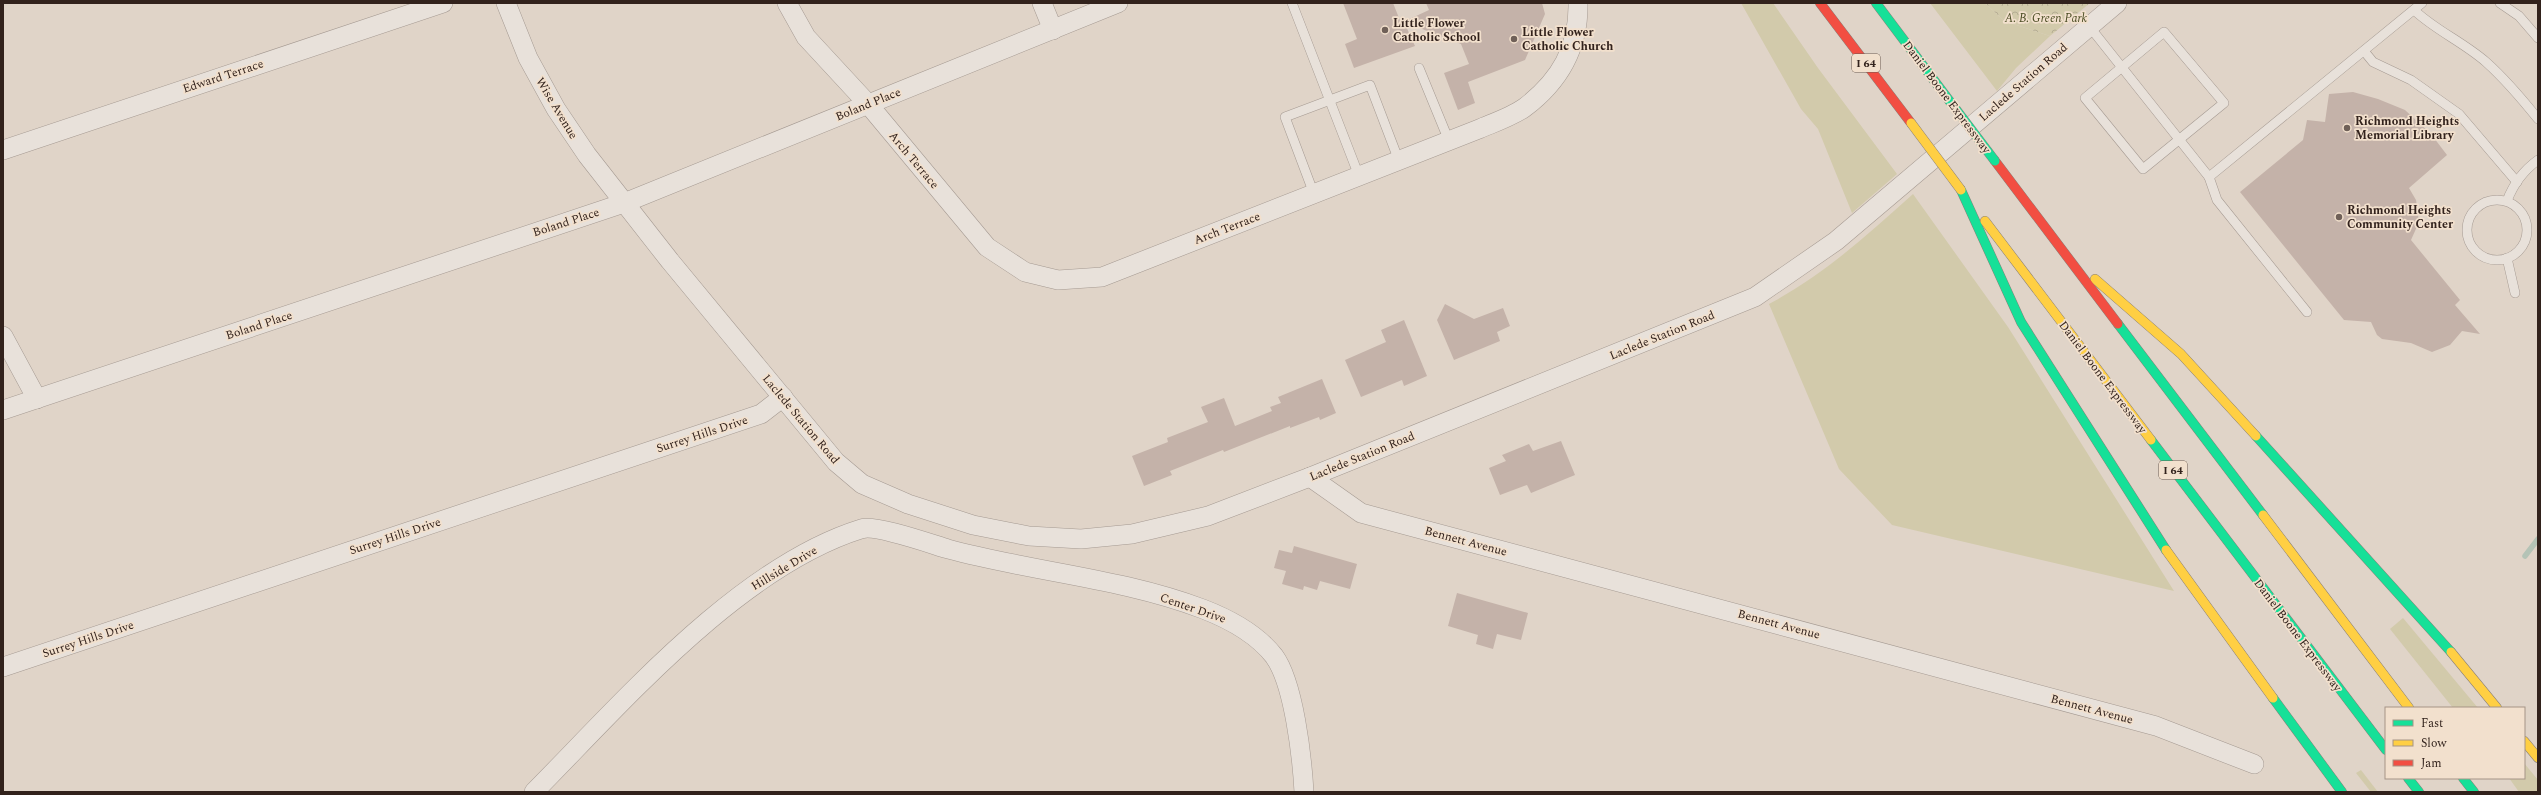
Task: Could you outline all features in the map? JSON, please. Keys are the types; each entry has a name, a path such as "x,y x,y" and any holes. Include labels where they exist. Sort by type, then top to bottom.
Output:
{"highway":[{"name":"Daniel Boone Expressway","path":"1820,3 2385,749"},
{"name":"Daniel Boone Expressway","path":"1876,3 2408,707"},
{"path":"1961,190 2021,322 2105,456 2170,556 2342,792"},
{"path":"2061,249 2181,354 2429,625 2496,707"},
{"path":"2525,742 2538,758"},
{"path":"2409,779 2418,792"},
{"path":"2464,779 2474,792"}],"street":[{"name":"Edward Terrace","path":"3,150 443,3"},
{"name":"Wise Avenue","path":"506,3 528,58 556,109 587,155 624,203"},
{"name":"Arch Terrace","path":"787,3 806,37 868,104 987,247 1025,272 1058,280 1102,277 1399,161 1523,109 1548,87 1570,55 1578,26 1578,3"},
{"path":"1042,3 1053,30"},
{"name":"Boland Place","path":"3,410 624,203 1118,3"},
{"name":"Laclede Station Road","path":"624,203 836,462 862,484 908,504 973,525 1030,536 1081,539 1132,534 1208,516 1310,477 1755,297 1836,241 2117,3"},
{"path":"3,336 37,399"},
{"name":"Surrey Hills Drive","path":"3,667 761,414 783,397"},
{"name":"Bennett Avenue","path":"1310,477 1361,513 2156,726 2254,764"},
{"name":"Hillside Drive","path":"534,792 651,672 709,621 753,586 792,561 864,527 892,533 994,561 1104,580"},
{"name":"Center Drive","path":"1104,580 1202,608 1229,620 1255,636 1274,656 1288,682 1303,772 1304,792"}],"lane":[{"path":"1292,3 1359,176"},
{"path":"2210,176 2422,3"},
{"path":"2500,3 2519,16 2538,38"},
{"path":"2414,10 2427,22 2447,34 2486,62 2538,118"},
{"path":"2089,26 2210,176 2217,200 2306,312"},
{"path":"2164,32 2224,103 2180,140 2143,169 2085,98 2164,32"},
{"path":"2364,51 2373,62 2411,80 2459,114 2517,182"},
{"path":"1419,68 1449,141"},
{"path":"1314,194 1285,117 1329,99 1370,85 1399,161"},
{"path":"2508,201 2511,190 2528,167 2538,160"},
{"path":"2497,199 2508,201 2522,214 2527,233 2519,251 2507,258 2491,260 2482,256 2468,242 2466,232 2467,222 2478,205 2497,199"},
{"path":"2507,258 2515,293"}],"green space":[{"path":"1741,3 1773,3 1818,68 1897,174 1852,213 1818,129 1801,109"},
{"path":"1930,3 1985,3 2004,21 2050,36 2016,68 1997,91"},
{"name":"A. B. Green Park","path":"1985,3 2090,3 2050,36 2004,21"},
{"path":"1913,194 2008,327 2174,591 1892,525 1839,469 1769,304 1809,280 1827,267 1862,239"},
{"path":"2403,618 2477,707 2452,707 2390,629"},
{"path":"2525,764 2538,780 2538,792 2519,792 2510,779 2525,779"},
{"path":"2361,770 2378,792 2371,792 2356,773"}],"building":[{"path":"1343,3 1393,3 1401,23 1429,10 1426,3 1542,3 1545,14 1525,60 1468,82 1475,103 1458,110 1444,73 1469,64 1461,44 1404,22 1415,46 1354,68 1345,44 1357,39"},
{"name":"Richmond Heights Community Center","path":"2353,92 2378,99 2405,110 2431,134 2447,155 2409,188 2416,200 2419,222 2411,240 2460,300 2455,305 2480,334 2462,331 2450,345 2432,352 2411,343 2382,339 2377,335 2371,322 2344,320 2240,192 2303,140 2307,120 2325,122 2329,94"},
{"path":"1445,304 1474,319 1503,308 1510,326 1497,332 1500,341 1454,360 1437,320"},
{"path":"1404,320 1427,376 1404,386 1402,380 1361,397 1345,360 1386,342 1381,330"},
{"path":"1322,379 1336,413 1320,420 1319,417 1290,428 1290,426 1224,452 1223,450 1170,471 1172,475 1144,486 1132,456 1168,442 1167,438 1208,422 1201,407 1224,398 1235,426 1272,411 1270,407 1281,403 1278,397"},
{"path":"1561,441 1575,475 1531,493 1527,485 1500,495 1489,468 1506,461 1502,455 1529,444 1533,451"},
{"path":"1294,546 1357,564 1350,589 1320,581 1317,590 1304,586 1303,590 1282,584 1286,571 1274,568 1279,550 1292,553"},
{"path":"1457,593 1528,613 1521,640 1497,634 1493,649 1476,644 1478,635 1448,626"}],"waterway":[{"path":"2525,556 2538,539"}],"traffic: fast":[{"path":"1876,3 1945,95"},
{"path":"1945,95 1995,161"},
{"path":"1961,190 2021,322 2166,550"},
{"path":"2118,324 2263,515"},
{"path":"2256,436 2451,652"},
{"path":"2151,440 2385,749"},
{"path":"2273,698 2342,792"},
{"path":"2409,779 2419,792"},
{"path":"2464,779 2474,792"}],"traffic: slow":[{"path":"1911,123 1961,190"},
{"path":"1985,221 2151,440"},
{"path":"2095,279 2181,354 2256,436"},
{"path":"2263,515 2408,707"},
{"path":"2166,550 2273,698"},
{"path":"2451,652 2496,707"},
{"path":"2525,742 2538,758"}],"traffic: jam":[{"path":"1820,3 1911,123"},
{"path":"1995,161 2118,324"}],"place":[{"name":"Little Flower Catholic School","path":"1385,30"},
{"name":"Little Flower Catholic Church","path":"1514,39"},
{"name":"Richmond Heights Memorial Library","path":"2347,128"},
{"name":"Richmond Heights Community Center","path":"2339,217"}]}
